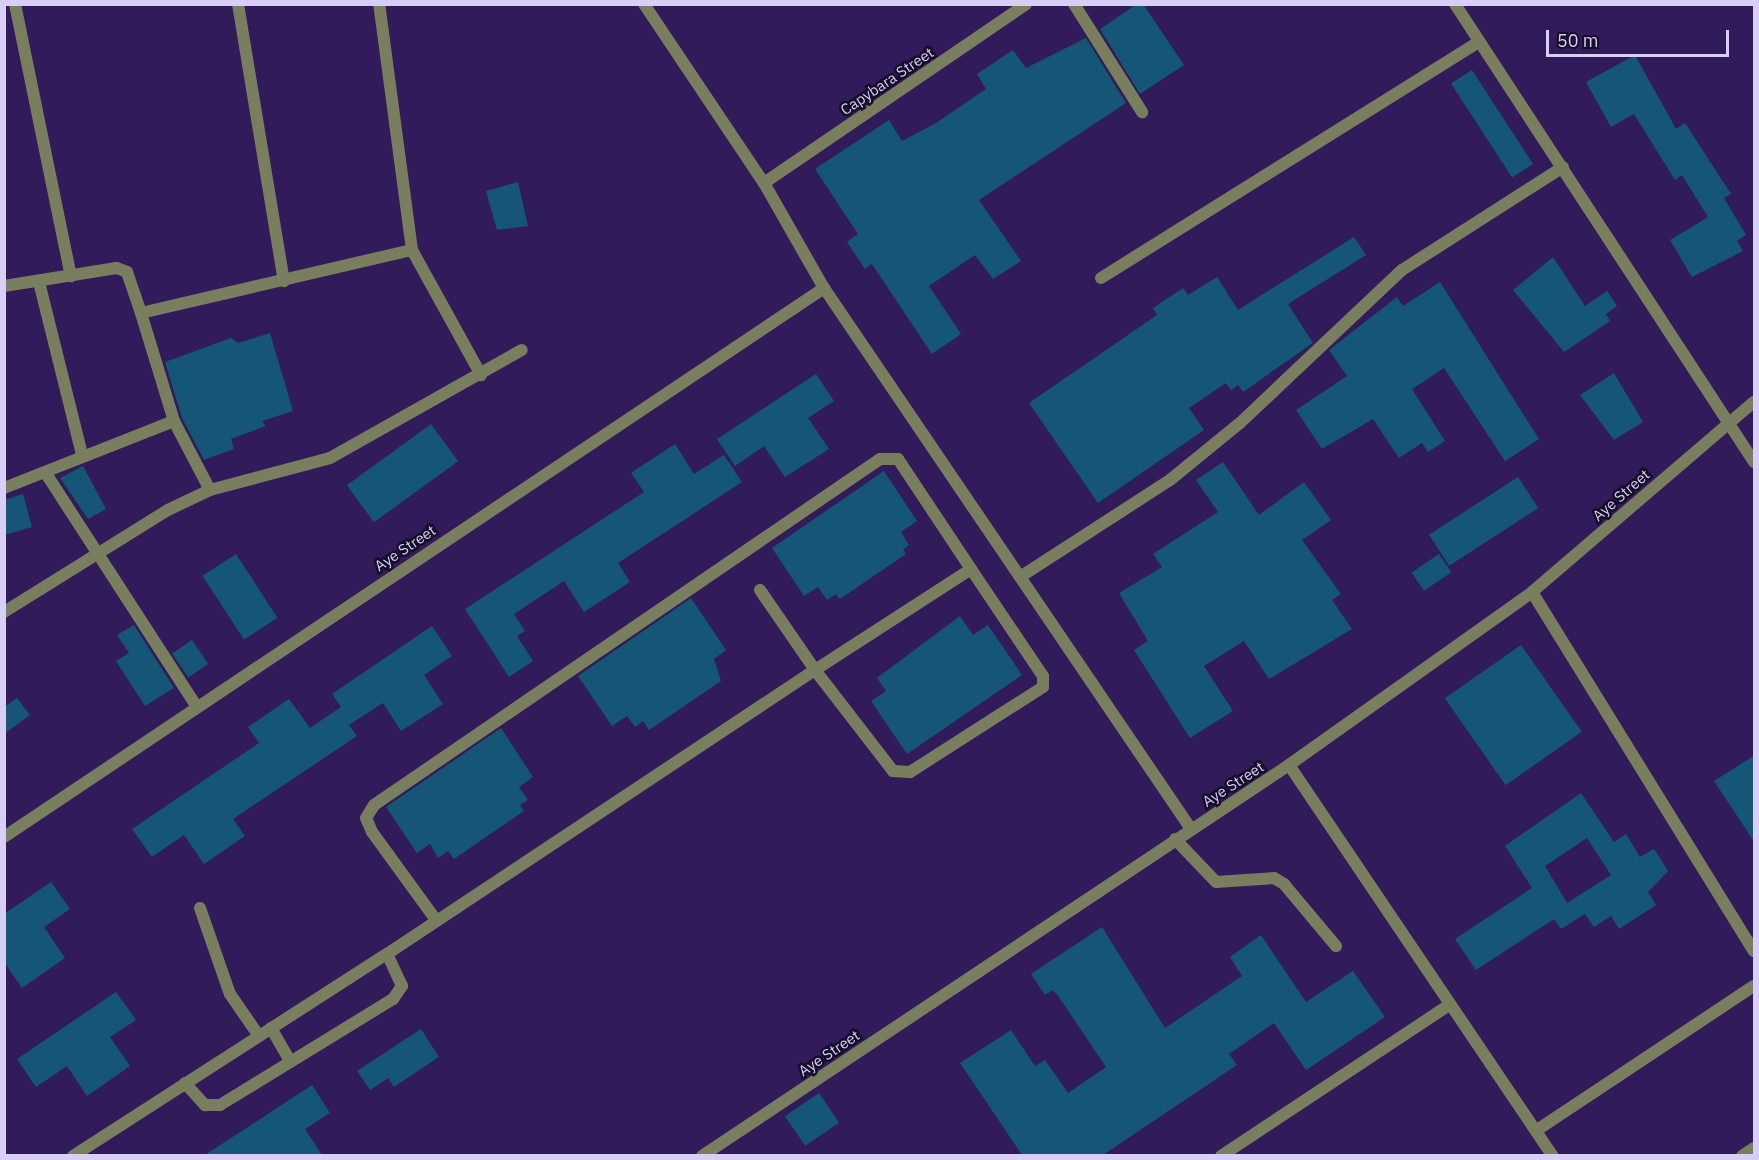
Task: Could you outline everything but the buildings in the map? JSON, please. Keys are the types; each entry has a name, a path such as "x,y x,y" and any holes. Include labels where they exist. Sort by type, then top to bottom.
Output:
{"street":[{"path":"15,4 71,276"},
{"path":"238,4 284,281"},
{"path":"379,4 412,250 481,375"},
{"path":"644,4 764,183 824,288 1191,829"},
{"name":"Capybara Street","path":"764,183 1026,4"},
{"path":"1074,4 1142,112"},
{"path":"1455,4 1755,462"},
{"path":"1101,278 1479,42"},
{"path":"1020,577 1170,480 1240,423 1402,270 1563,167"},
{"path":"141,313 412,250"},
{"path":"4,286 71,276 127,272 174,421 210,490"},
{"path":"39,282 82,455"},
{"name":"Aye Street","path":"4,837 196,705 824,288"},
{"path":"4,612 100,553 210,490 330,458 522,350"},
{"name":"Aye Street","path":"702,1155 1289,765 1532,592 1755,402"},
{"path":"4,488 82,455 174,421"},
{"path":"436,920 372,832 366,818 374,805 880,459 898,459 1043,676 1043,687 910,772 893,771 815,670 760,590"},
{"path":"45,472 100,553 196,705"},
{"path":"73,1155 387,954 971,568"},
{"path":"1532,592 1755,951"},
{"path":"1289,765 1448,1006 1553,1155"},
{"path":"1175,839 1216,882 1274,878 1284,884 1336,946"},
{"path":"200,908 230,994 259,1036"},
{"path":"185,1083 205,1105 220,1105 393,999 402,986 387,954"},
{"path":"1537,1130 1755,986"},
{"path":"1221,1155 1448,1006"},
{"path":"271,1028 291,1062"},
{"path":"1742,1155 1755,1148"}]}
